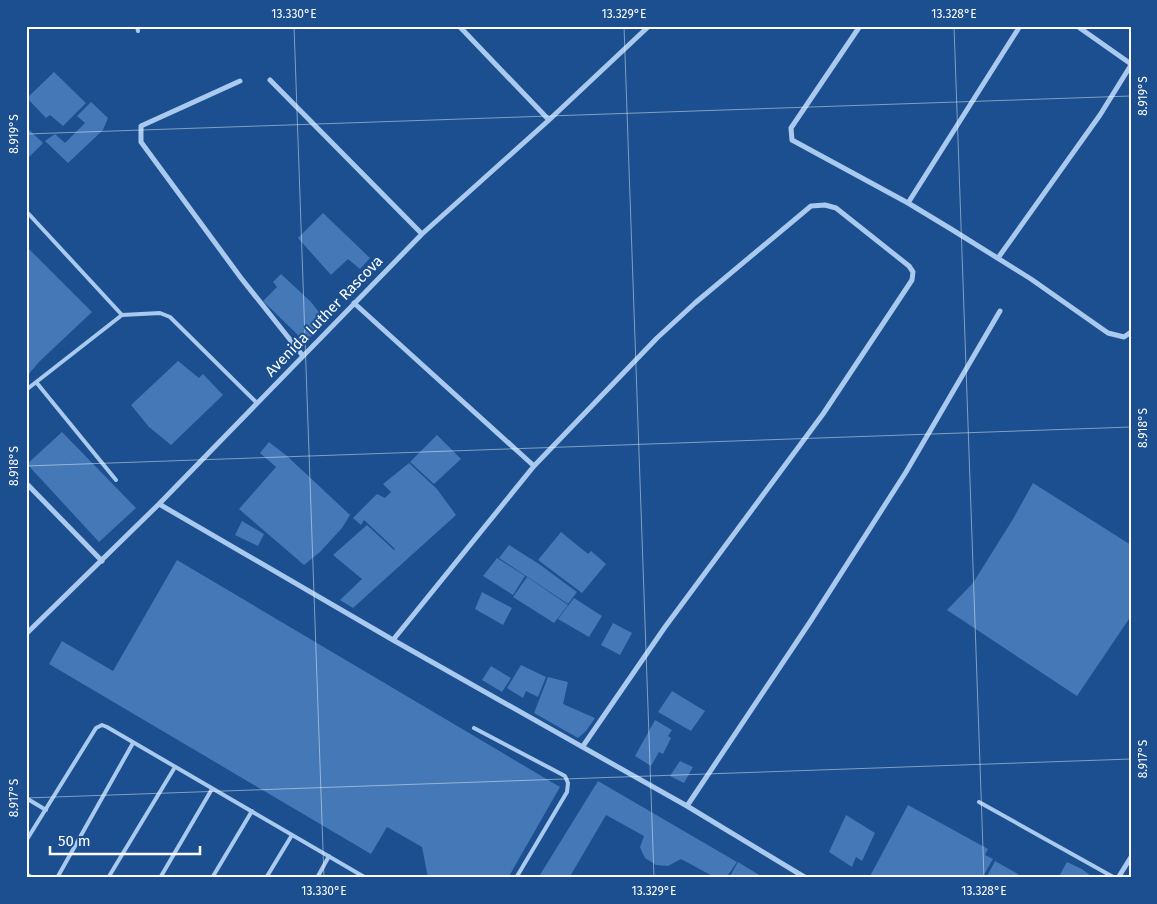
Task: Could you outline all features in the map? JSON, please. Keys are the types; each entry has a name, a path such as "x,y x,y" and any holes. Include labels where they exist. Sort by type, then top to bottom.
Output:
{"street":[{"path":"459,26 549,120"},
{"name":"Avenida Luther Rascova","path":"26,634 159,504 422,234 549,120 649,26"},
{"path":"860,26 791,128 792,140 908,203 1031,279 1108,333 1124,336 1131,332"},
{"path":"908,203 1020,26"},
{"path":"998,258 1100,115 1131,64 1077,26"},
{"path":"270,80 422,234"},
{"path":"240,81 141,126 140,142 241,278 303,356"},
{"path":"393,640 534,466 657,338 695,303 811,206 825,205 836,208 909,266 913,272 912,280 823,414 665,627 583,746"},
{"path":"354,303 534,466"},
{"path":"687,806 810,622 906,472 1000,311"},
{"path":"26,483 102,561"},
{"path":"159,504 393,640 687,806 806,878"},
{"path":"1117,878 1131,857"}],"lane":[{"path":"26,211 122,315"},
{"path":"26,390 122,315 160,314 170,317 257,403"},
{"path":"36,382 116,480"},
{"path":"26,841 96,728 102,725 107,726 366,878"},
{"path":"474,728 565,776 568,783 566,792 516,878"},
{"path":"56,878 134,742"},
{"path":"108,878 175,767"},
{"path":"160,878 212,788"},
{"path":"26,798 46,810"},
{"path":"979,802 1117,878"},
{"path":"212,878 252,811"},
{"path":"266,878 292,835"},
{"path":"317,878 329,856"},
{"path":"26,874 33,878"}],"building":[{"path":"54,72 86,103 63,126 50,115 46,118 27,98"},
{"path":"91,102 108,118 103,130 68,163 45,141 55,134 65,143 85,123 77,116"},
{"path":"26,127 43,143 29,157 26,155"},
{"path":"323,213 370,258 360,269 348,259 331,275 298,238"},
{"path":"26,246 92,312 40,361 26,377"},
{"path":"281,274 310,301 327,322 305,342 263,301 277,287 273,282"},
{"path":"178,361 199,378 203,374 223,395 171,445 149,427 131,405"},
{"path":"62,432 136,508 99,542 27,464"},
{"path":"437,435 461,459 434,484 410,462"},
{"path":"269,442 287,456 350,515 342,528 320,552 304,565 239,509 276,467 260,453"},
{"path":"409,463 437,489 456,515 353,608 340,600 362,579 333,555 367,525 395,549 364,520 361,525 353,518 377,494 385,498 391,492 383,484"},
{"path":"1033,483 1131,545 1131,616 1077,696 947,610 973,583"},
{"path":"242,521 264,534 258,546 235,535"},
{"path":"561,532 588,554 591,551 606,564 582,593 538,560"},
{"path":"509,545 577,592 568,604 499,558"},
{"path":"497,558 525,576 513,595 483,576"},
{"path":"177,560 560,787 508,878 428,878 422,847 387,827 371,854 49,664 62,641 113,671"},
{"path":"527,577 568,605 554,623 513,597"},
{"path":"482,592 512,608 503,625 475,609"},
{"path":"574,598 602,616 589,637 558,619"},
{"path":"613,623 632,633 620,655 601,645"},
{"path":"521,665 546,677 538,697 526,691 523,698 507,688"},
{"path":"491,666 511,678 502,692 482,680"},
{"path":"548,677 568,682 563,704 595,718 586,731 578,738 534,713"},
{"path":"672,691 705,711 691,731 658,712"},
{"path":"655,720 672,730 668,736 671,738 663,754 659,752 651,766 635,756"},
{"path":"680,761 693,767 684,783 670,776"},
{"path":"598,781 737,862 726,878 716,878 681,859 668,866 656,865 645,858 642,852 640,847 644,836 606,815 569,878 538,878"},
{"path":"908,805 988,849 985,855 993,859 982,878 869,878"},
{"path":"846,815 875,833 862,861 856,857 852,867 829,852"},
{"path":"995,861 1025,878 986,878"},
{"path":"738,862 764,878 729,878"},
{"path":"1067,862 1082,869 1094,878 1058,878"}]}
